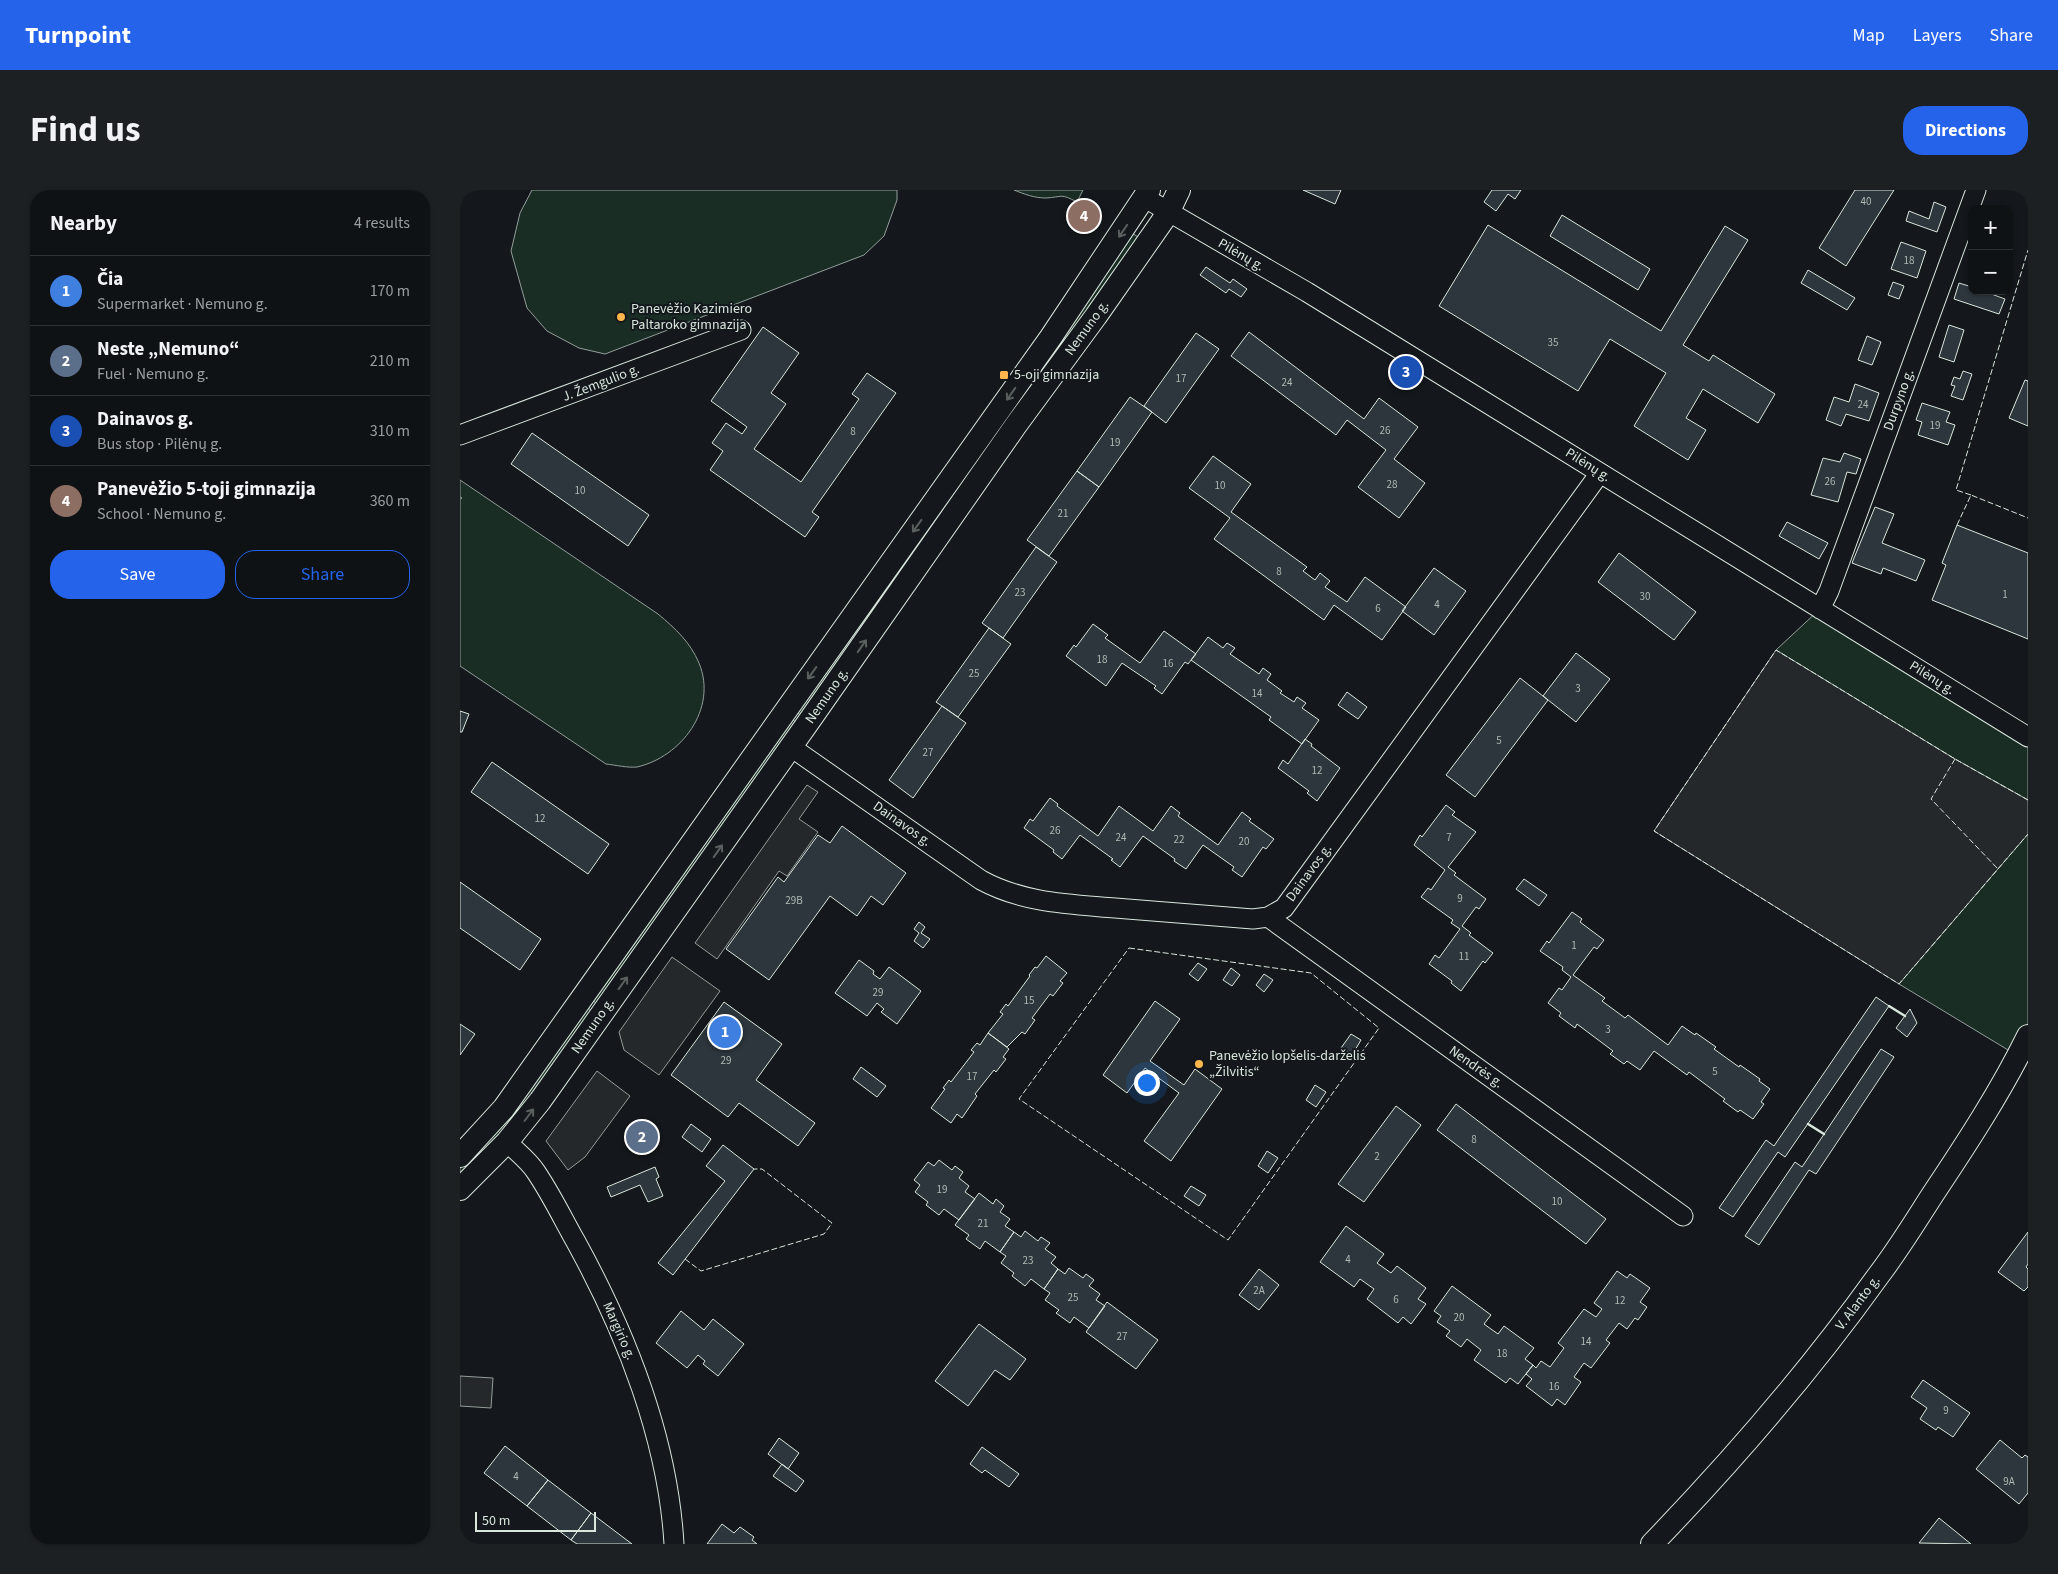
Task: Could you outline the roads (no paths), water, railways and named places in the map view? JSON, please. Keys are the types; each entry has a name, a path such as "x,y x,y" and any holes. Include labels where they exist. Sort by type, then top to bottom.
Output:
{"main road":[{"name":"Nemuno g.","path":"460,1189 508,1142 540,1101 1168,212 1179,190"},
{"name":"Nemuno g.","path":"460,1156 504,1108 1052,338 1147,194"},
{"name":"V. Alanto g.","path":"1652,1544 1768,1417 1826,1346 1879,1275 1958,1156 2028,1036"}],"street":[{"name":"Durpyno g.","path":"1820,609 1829,591 1976,190"},
{"name":"Pilėnų g.","path":"1147,194 1168,212 1307,292 2028,737"},
{"name":"J. Žemgulio g.","path":"460,435 741,330"},
{"name":"Dainavos g.","path":"791,747 982,880 1000,890 1020,896 1065,903 1253,919 1268,917 1284,908 1600,473"},
{"name":"Nendrės g.","path":"1268,917 1683,1216"},
{"name":"Margirio g.","path":"508,1142 536,1171 560,1212 595,1276 635,1367 657,1446 672,1515 674,1544"}],"place":[{"name":"Panevėžio 5-toji gimnazija","path":"1084,216"},
{"name":"Panevėžio Kazimiero Paltaroko gimnazija","path":"621,317"},
{"name":"Dainavos g.","path":"1406,372"},
{"name":"5-oji gimnazija","path":"1004,375"},
{"name":"Čia","path":"725,1032"},
{"name":"Panevėžio lopšelis-darželis „Žilvitis“","path":"1199,1064"},
{"name":"Neste „Nemuno“","path":"642,1137"}]}
